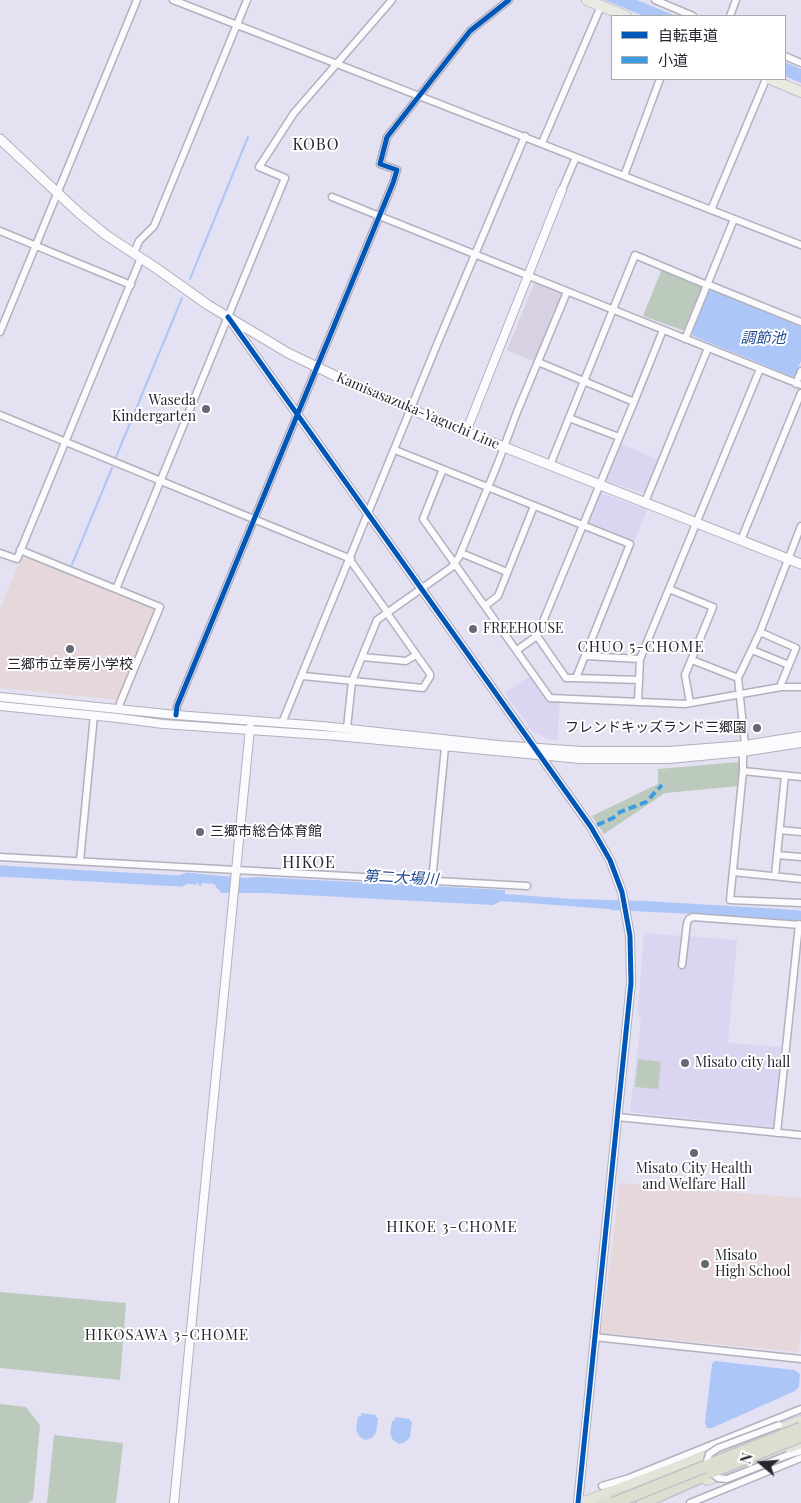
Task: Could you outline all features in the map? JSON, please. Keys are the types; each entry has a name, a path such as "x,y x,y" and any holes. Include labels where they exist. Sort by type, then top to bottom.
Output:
{"highway":[{"path":"614,1497 801,1421"},
{"path":"580,1503 614,1497 669,1480 801,1428"},
{"path":"642,1503 744,1458 801,1436"},
{"path":"651,1503 801,1443"},
{"path":"603,1503 638,1489 669,1480"}],"main road":[{"path":"588,0 624,15"},
{"path":"772,80 801,92"},
{"name":"Kamisasazuka-Yaguchi Line","path":"0,139 58,194 106,235 260,337 317,367 466,432 801,564"}],"street":[{"path":"0,332 137,0"},
{"path":"173,0 801,244"},
{"path":"0,552 16,559 131,285 139,241 154,226 247,0"},
{"path":"116,589 285,178 259,167 286,122 392,0"},
{"path":"176,715 177,706 255,520 397,170 380,164 385,143 391,131 470,31 509,0"},
{"path":"655,0 691,15"},
{"path":"730,15 736,0"},
{"path":"542,143 601,6"},
{"path":"786,56 801,63"},
{"path":"624,176 660,80"},
{"path":"711,210 766,80"},
{"path":"282,723 525,136"},
{"path":"466,432 576,157"},
{"path":"332,197 798,385 801,371"},
{"path":"685,339 734,219"},
{"path":"0,231 131,285"},
{"path":"550,466 635,255 801,322"},
{"path":"347,728 352,681 378,620 455,564 567,292"},
{"path":"228,317 542,757 610,860 622,892 632,949 631,983 594,1337 580,1503"},
{"path":"517,650 537,636 663,330"},
{"path":"645,502 708,348"},
{"path":"538,362 634,402"},
{"path":"638,702 640,659 760,369"},
{"path":"741,540 801,393"},
{"path":"0,415 350,560 430,674 423,688 303,676"},
{"path":"569,418 620,437"},
{"path":"395,450 630,544 576,678"},
{"path":"443,469 423,518 552,699 690,703 781,688 801,687"},
{"path":"485,606 498,596 534,506"},
{"path":"801,526 760,632 738,678 744,748 730,900 801,903"},
{"path":"20,550 160,607 119,709"},
{"path":"460,553 507,572"},
{"path":"669,588 713,607 685,675 690,703"},
{"path":"760,632 798,650 789,665 781,688"},
{"path":"537,636 566,678 639,680"},
{"path":"752,650 789,665"},
{"path":"362,657 406,662 416,655"},
{"path":"585,656 640,659"},
{"path":"692,660 738,678"},
{"path":"0,697 176,715 347,728 534,748 610,752 668,751 744,748 801,743"},
{"path":"0,706 163,724 336,736 542,757 635,760 669,759 744,748 801,736"},
{"path":"80,861 94,715"},
{"path":"174,1503 250,721"},
{"path":"432,881 446,747"},
{"path":"743,771 801,777"},
{"path":"775,876 785,775"},
{"path":"780,830 801,832"},
{"path":"777,855 801,857"},
{"path":"0,857 236,873 527,886"},
{"path":"733,872 801,878"},
{"path":"682,965 687,923 693,917 800,924 777,1133"},
{"path":"617,1116 801,1135"},
{"path":"594,1337 801,1359"},
{"path":"602,1486 629,1478 801,1409"},
{"path":"792,1412 786,1420 779,1424 718,1448 709,1454 707,1461 713,1474 718,1478 727,1479 801,1451"},
{"path":"690,1503 801,1458"},
{"path":"614,1497 629,1478"}],"shaded area":[{"path":"538,283 561,293 563,296 535,362 507,350 534,284"},
{"path":"620,443 659,460 645,494 607,481 606,479"},
{"path":"602,493 647,510 634,542 588,524 587,521 599,494"},
{"name":"三郷市立幸房小学校","path":"23,554 156,609 118,700 0,688 0,609"},
{"path":"531,675 550,702 560,702 557,740 551,740 533,732 505,693"},
{"path":"644,933 737,940 728,1043 781,1047 774,1125 771,1127 630,1112 641,1022 638,1010"},
{"name":"Misato High School","path":"620,1183 801,1198 801,1330 798,1352 601,1333"}],"green space":[{"path":"662,269 701,285 702,288 685,331 643,316"},
{"path":"739,762 739,786 665,793 604,834 592,816 658,784 658,769"},
{"path":"638,1059 661,1062 658,1089 635,1087"},
{"path":"0,1292 126,1303 120,1380 0,1368"},
{"path":"0,1404 26,1407 40,1425 33,1500 28,1503 0,1503"},
{"path":"54,1435 123,1443 116,1503 47,1503"}],"water":[{"path":"605,0 637,0 674,15 642,15"},
{"path":"786,62 801,69 801,83 786,76"},
{"name":"調節池","path":"711,290 801,327 801,361 793,377 693,336 692,334 708,292"},
{"path":"189,873 245,878 258,877 505,890 505,894 572,899 646,901 796,910 801,911 801,922 501,901 493,905 265,893 221,893 214,884 202,883 199,886 199,883 182,882 181,878"},
{"path":"715,1361 794,1370 800,1374 799,1387 795,1391 712,1428 707,1428 705,1423 712,1364"},
{"path":"361,1413 376,1415 378,1418 376,1433 372,1438 365,1440 359,1436 356,1430 358,1417 361,1416"},
{"path":"395,1417 410,1419 412,1422 410,1437 405,1442 399,1444 393,1440 390,1434 392,1421 395,1420"}],"waterway":[{"path":"190,279 248,137"},
{"path":"116,457 182,298"},
{"path":"71,567 112,468"},
{"name":"第二大場川","path":"0,871 180,881 188,878 195,879"}],"marked path":[{"path":"597,825 613,818 620,812 646,802 662,785"}],"cycle path":[{"path":"176,715 177,706 393,183 397,170 380,164 387,137 470,31 509,0"},
{"path":"228,317 591,827 610,860 622,892 630,936 631,983 578,1503"}],"place":[{"name":"Waseda Kindergarten","path":"206,409"},
{"name":"FREEHOUSE","path":"473,629"},
{"name":"三郷市立幸房小学校","path":"70,649"},
{"name":"フレンドキッズランド三郷園","path":"757,728"},
{"name":"三郷市総合体育館","path":"200,832"},
{"name":"Misato city hall","path":"685,1063"},
{"name":"Misato City Health and Welfare Hall","path":"694,1153"},
{"name":"Misato High School","path":"705,1264"}],"district":[{"name":"KOBO","path":"316,145"},
{"name":"CHUO 5-CHOME","path":"641,647"},
{"name":"HIKOE","path":"309,863"},
{"name":"HIKOE 3-CHOME","path":"452,1227"},
{"name":"HIKOSAWA 3-CHOME","path":"167,1335"}]}
